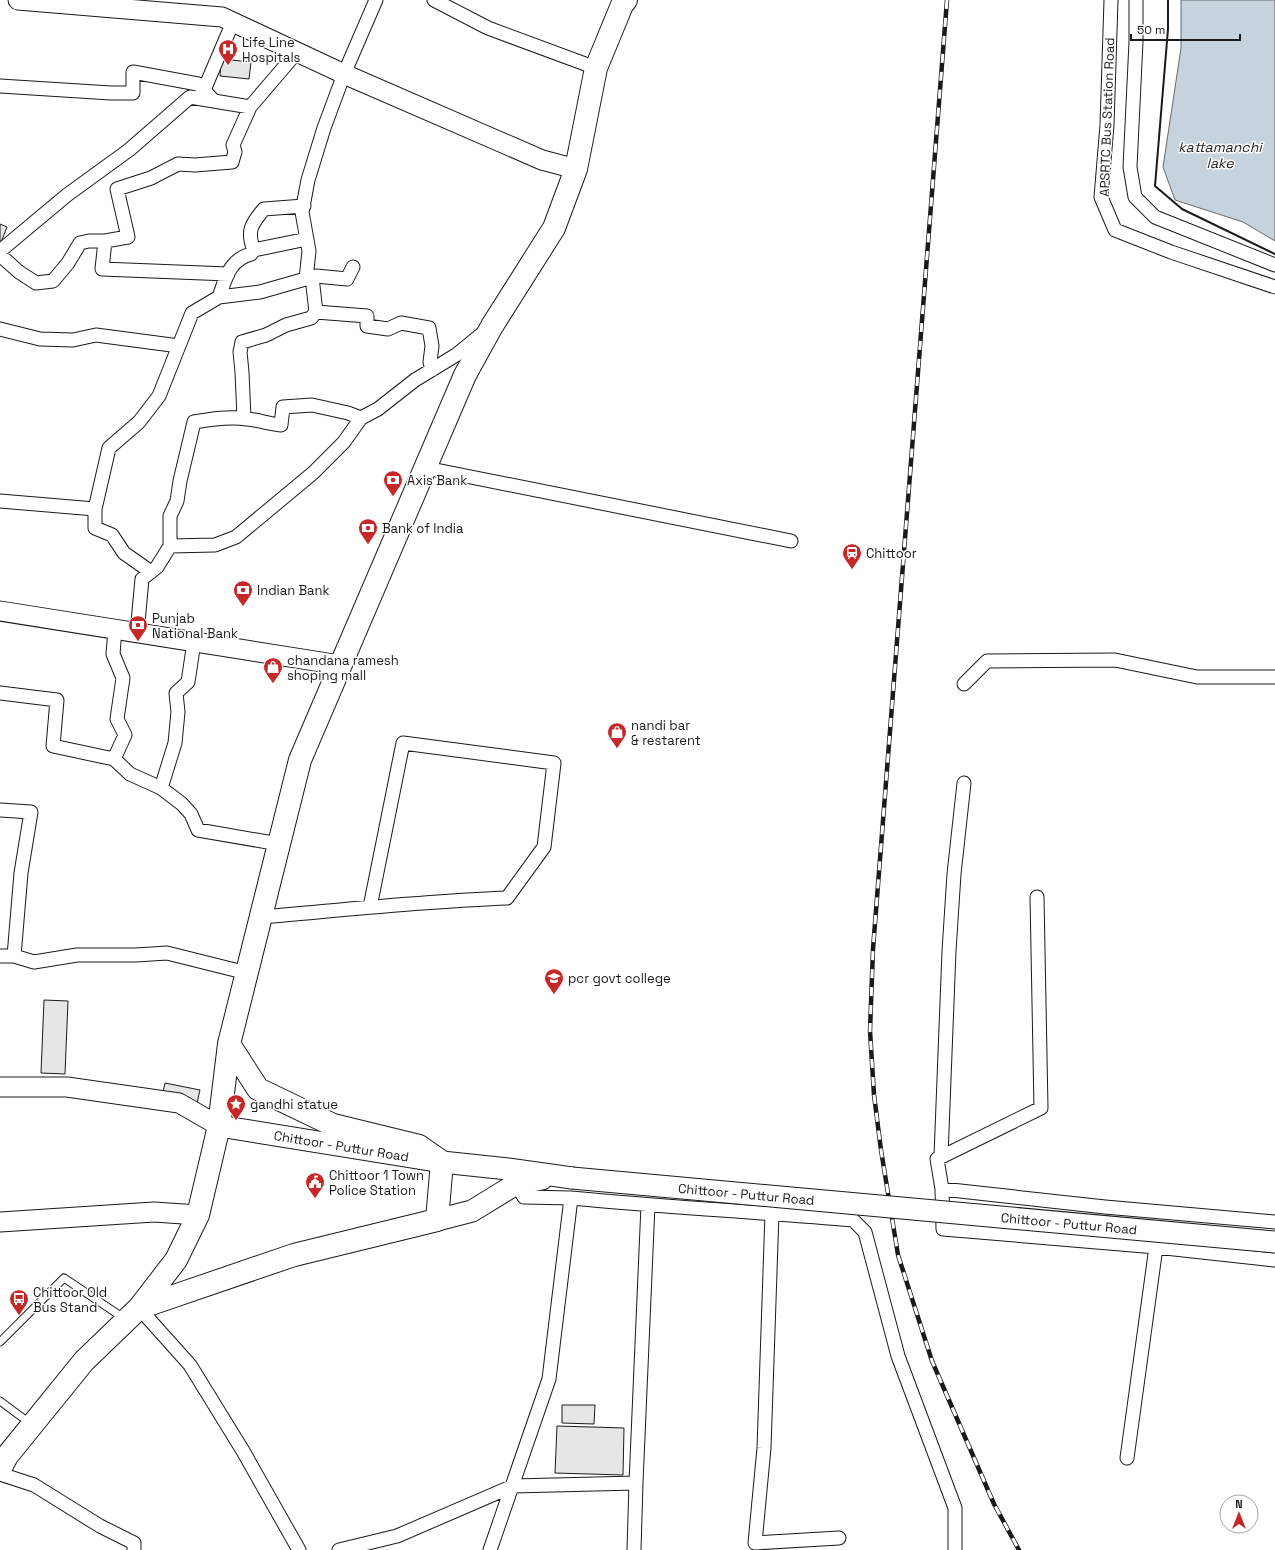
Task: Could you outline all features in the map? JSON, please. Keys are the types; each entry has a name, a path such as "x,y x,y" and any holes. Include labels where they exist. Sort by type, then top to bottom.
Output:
{"highway":[{"path":"2,1463 84,1362 133,1314 176,1260 198,1215 220,1126 229,1044 300,760 465,375 492,326 554,228 576,169 596,68 620,2"},
{"path":"133,1314 294,1255 437,1220 442,1162 419,1146 333,1125 258,1089 229,1044"}],"main road":[{"name":"Chittoor - Puttur Road","path":"220,1126 567,1184 1275,1242"},
{"path":"437,1220 472,1211 512,1176"}],"street":[{"path":"18,0 132,5 222,17 344,74 542,160 576,169"},
{"path":"316,312 309,278 309,251 302,212 308,180 324,128 344,74 376,0"},
{"path":"434,0 488,28 596,68"},
{"name":"APSRTC Bus Station Road","path":"1111,0 1107,125 1101,198 1115,230 1171,252 1275,287"},
{"name":"APSRTC Bus Station Road","path":"1136,0 1136,42 1130,167 1135,196 1155,217 1275,265"},
{"path":"204,90 233,22"},
{"path":"0,255 19,272 36,283 53,281 68,263 80,243 89,240 105,240 128,237 117,188 151,178 178,164 202,165 232,162 235,152 233,145 250,107 297,52"},
{"path":"0,86 133,93 133,72 198,84 214,101"},
{"path":"0,251 67,195 129,150 190,97 250,107"},
{"path":"254,250 250,241 252,223 264,209 304,206"},
{"path":"219,297 232,265 243,256 251,254 254,250 307,239"},
{"path":"105,240 102,269 228,274"},
{"path":"152,572 124,553 112,534 95,528 95,509 109,448 139,422 159,396 192,313 219,297 260,292 316,276 347,280 353,267"},
{"path":"316,312 367,316 367,326 388,329 401,323 429,328 432,346 430,362 432,370"},
{"path":"244,418 240,352 242,342 266,335 286,325 311,318 316,312"},
{"path":"170,546 215,545 236,537 313,473 344,442 361,418 378,409 415,380 456,355 492,326"},
{"path":"0,329 40,339 73,340 96,335 179,346"},
{"path":"137,633 142,579 157,567 170,546 170,516 177,501 180,481 194,422 214,418 244,418 281,425 283,407 312,405 348,413 361,418"},
{"path":"426,468 791,541"},
{"path":"0,501 95,509"},
{"path":"0,611 340,665"},
{"path":"114,759 125,735 117,718 123,678 113,654 116,629"},
{"path":"161,788 175,743 178,712 176,693 188,682 194,642"},
{"path":"964,684 986,661 1115,660 1197,677 1275,677"},
{"path":"0,693 57,700 53,746 114,759 130,774 161,788 182,804 191,814 198,830 279,844"},
{"path":"261,917 439,901 507,898 544,847 554,763 403,743 370,907"},
{"path":"937,1159 942,1156 949,951 954,874 964,783"},
{"path":"0,810 31,812 21,873 14,956"},
{"path":"937,1159 1041,1108 1037,897"},
{"path":"0,956 14,956 34,962 77,955 136,955 167,953 247,973"},
{"path":"0,1087 67,1087 179,1102 220,1126"},
{"path":"937,1159 942,1189 943,1230 1156,1247 1275,1260"},
{"path":"490,1550 549,1379 567,1184 648,1205 853,1220 865,1232 898,1356 954,1508 955,1550"},
{"path":"942,1189 1105,1207 1275,1222"},
{"path":"634,1550 648,1205"},
{"path":"0,1222 154,1212 198,1215"},
{"path":"772,1213 764,1448 756,1547 839,1538"},
{"path":"1126,1458 1156,1247"},
{"path":"133,1314 190,1365 243,1451 299,1550"},
{"path":"2,1463 100,1526 134,1543 134,1550"},
{"path":"339,1550 397,1536 513,1486 636,1483"}],"lane":[{"path":"0,1342 64,1278 133,1314"},
{"path":"0,1402 32,1425"}],"water":[{"name":"kattamanchi lake","path":"1181,0 1275,0 1275,241 1243,222 1175,200 1163,167 1181,48"}],"building":[{"path":"221,59 251,62 249,79 220,76"},
{"path":"0,224 7,227 0,245"},
{"path":"44,1000 68,1001 65,1074 41,1073"},
{"path":"165,1083 200,1090 197,1103 162,1096"},
{"path":"562,1405 595,1405 594,1424 562,1423"},
{"path":"557,1426 624,1428 623,1475 555,1473"}],"railway":[{"path":"947,0 873,949 870,1031 874,1095 881,1150 898,1255 932,1361 994,1504 1019,1550"}],"wall":[{"path":"1168,0 1168,29 1155,186 1182,209 1275,254"}],"place":[{"name":"Life Line Hospitals","path":"228,66"},
{"name":"Axis Bank","path":"393,497"},
{"name":"Bank of India","path":"368,545"},
{"name":"Chittoor","path":"852,570"},
{"name":"Indian Bank","path":"243,607"},
{"name":"Punjab National Bank","path":"138,642"},
{"name":"chandana ramesh shoping mall","path":"273,684"},
{"name":"nandi bar & restarent","path":"617,749"},
{"name":"pcr govt college","path":"554,995"},
{"name":"gandhi statue","path":"236,1121"},
{"name":"Chittoor 1 Town Police Station","path":"315,1199"},
{"name":"Chittoor Old Bus Stand","path":"19,1316"}]}
